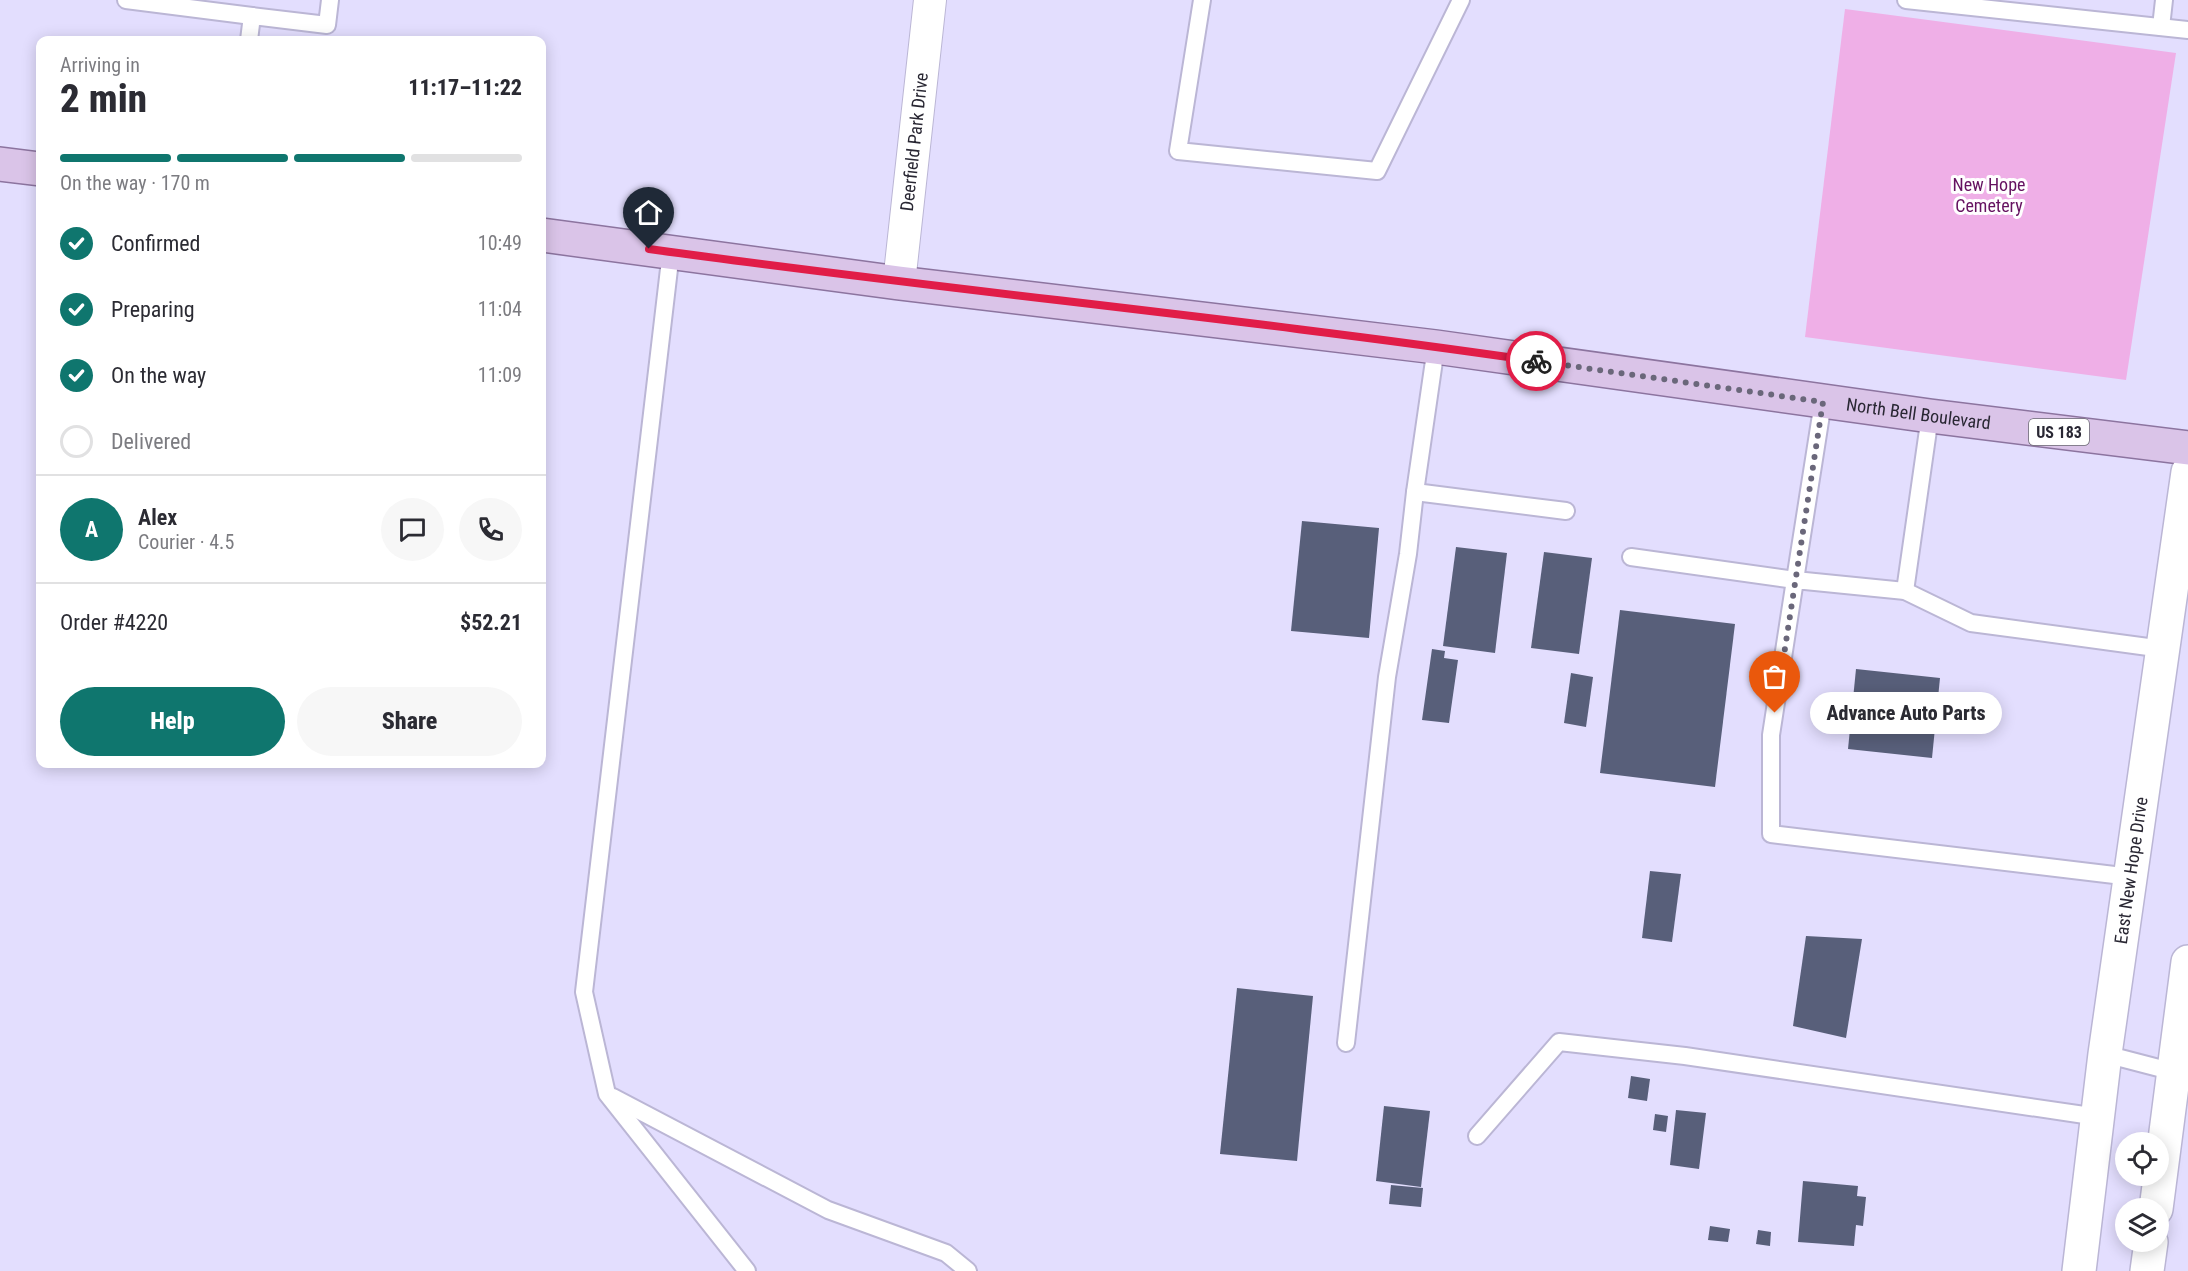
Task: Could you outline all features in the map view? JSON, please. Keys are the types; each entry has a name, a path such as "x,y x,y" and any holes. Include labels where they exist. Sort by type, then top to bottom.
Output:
{"main road":[{"path":"0,165 36,169"},
{"name":"North Bell Boulevard","path":"546,236 899,283 1436,347 1823,402 2188,448"},
{"name":"East New Hope Drive","path":"2079,1271 2105,1054 2188,472"},
{"path":"2158,1198 2181,1074 2188,962"},
{"path":"2147,1271 2150,1252"}],"street":[{"name":"Deerfield Park Drive","path":"899,283 930,0"}],"lane":[{"path":"126,0 327,25 330,0"},
{"path":"1202,0 1178,151 1377,171 1461,0"},
{"path":"1906,0 2188,30"},
{"path":"2161,27 2164,0"},
{"path":"250,36 252,16"},
{"path":"671,252 584,992 607,1094 747,1271"},
{"path":"1346,1042 1387,676 1408,554 1436,347"},
{"path":"1823,402 1771,735 1771,834 2131,877"},
{"path":"1905,591 1930,416"},
{"path":"1415,492 1566,511"},
{"path":"1631,557 1795,580 1905,591 1971,623 2163,649"},
{"path":"1476,1136 1559,1042 1685,1056 2098,1117"},
{"path":"2105,1054 2181,1074"},
{"path":"607,1094 828,1210 946,1253 969,1271"}],"green space":[{"name":"New Hope Cemetery","path":"1845,9 2176,53 2126,380 1805,337"}],"building":[{"path":"1302,521 1379,528 1369,638 1291,631"},
{"path":"1456,547 1507,553 1495,653 1443,646"},
{"path":"1544,552 1592,558 1579,654 1531,648"},
{"path":"1620,610 1735,624 1715,787 1600,773"},
{"path":"1432,649 1445,651 1444,658 1458,660 1449,723 1422,720"},
{"path":"1856,669 1940,678 1932,758 1848,749"},
{"path":"1571,673 1593,677 1586,727 1564,723"},
{"path":"1650,871 1681,874 1672,942 1642,938"},
{"path":"1806,936 1862,939 1846,1038 1793,1026"},
{"path":"1237,988 1313,996 1297,1161 1220,1154"},
{"path":"1631,1076 1650,1079 1647,1101 1628,1098"},
{"path":"1384,1106 1430,1111 1421,1187 1376,1181"},
{"path":"1676,1110 1706,1113 1699,1169 1670,1165"},
{"path":"1655,1114 1668,1116 1666,1132 1653,1130"},
{"path":"1803,1181 1858,1186 1857,1196 1866,1197 1863,1226 1856,1225 1854,1246 1798,1242"},
{"path":"1391,1185 1423,1188 1421,1207 1389,1204"},
{"path":"1710,1226 1730,1229 1728,1242 1708,1240"},
{"path":"1758,1230 1771,1232 1770,1246 1756,1244"}],"way so far":[{"path":"1536,361 1823,402 1775,713"}],"place":[{"name":"Advance Auto Parts","path":"1775,713"}],"route":[{"path":"649,249 899,283 1536,361"}]}
